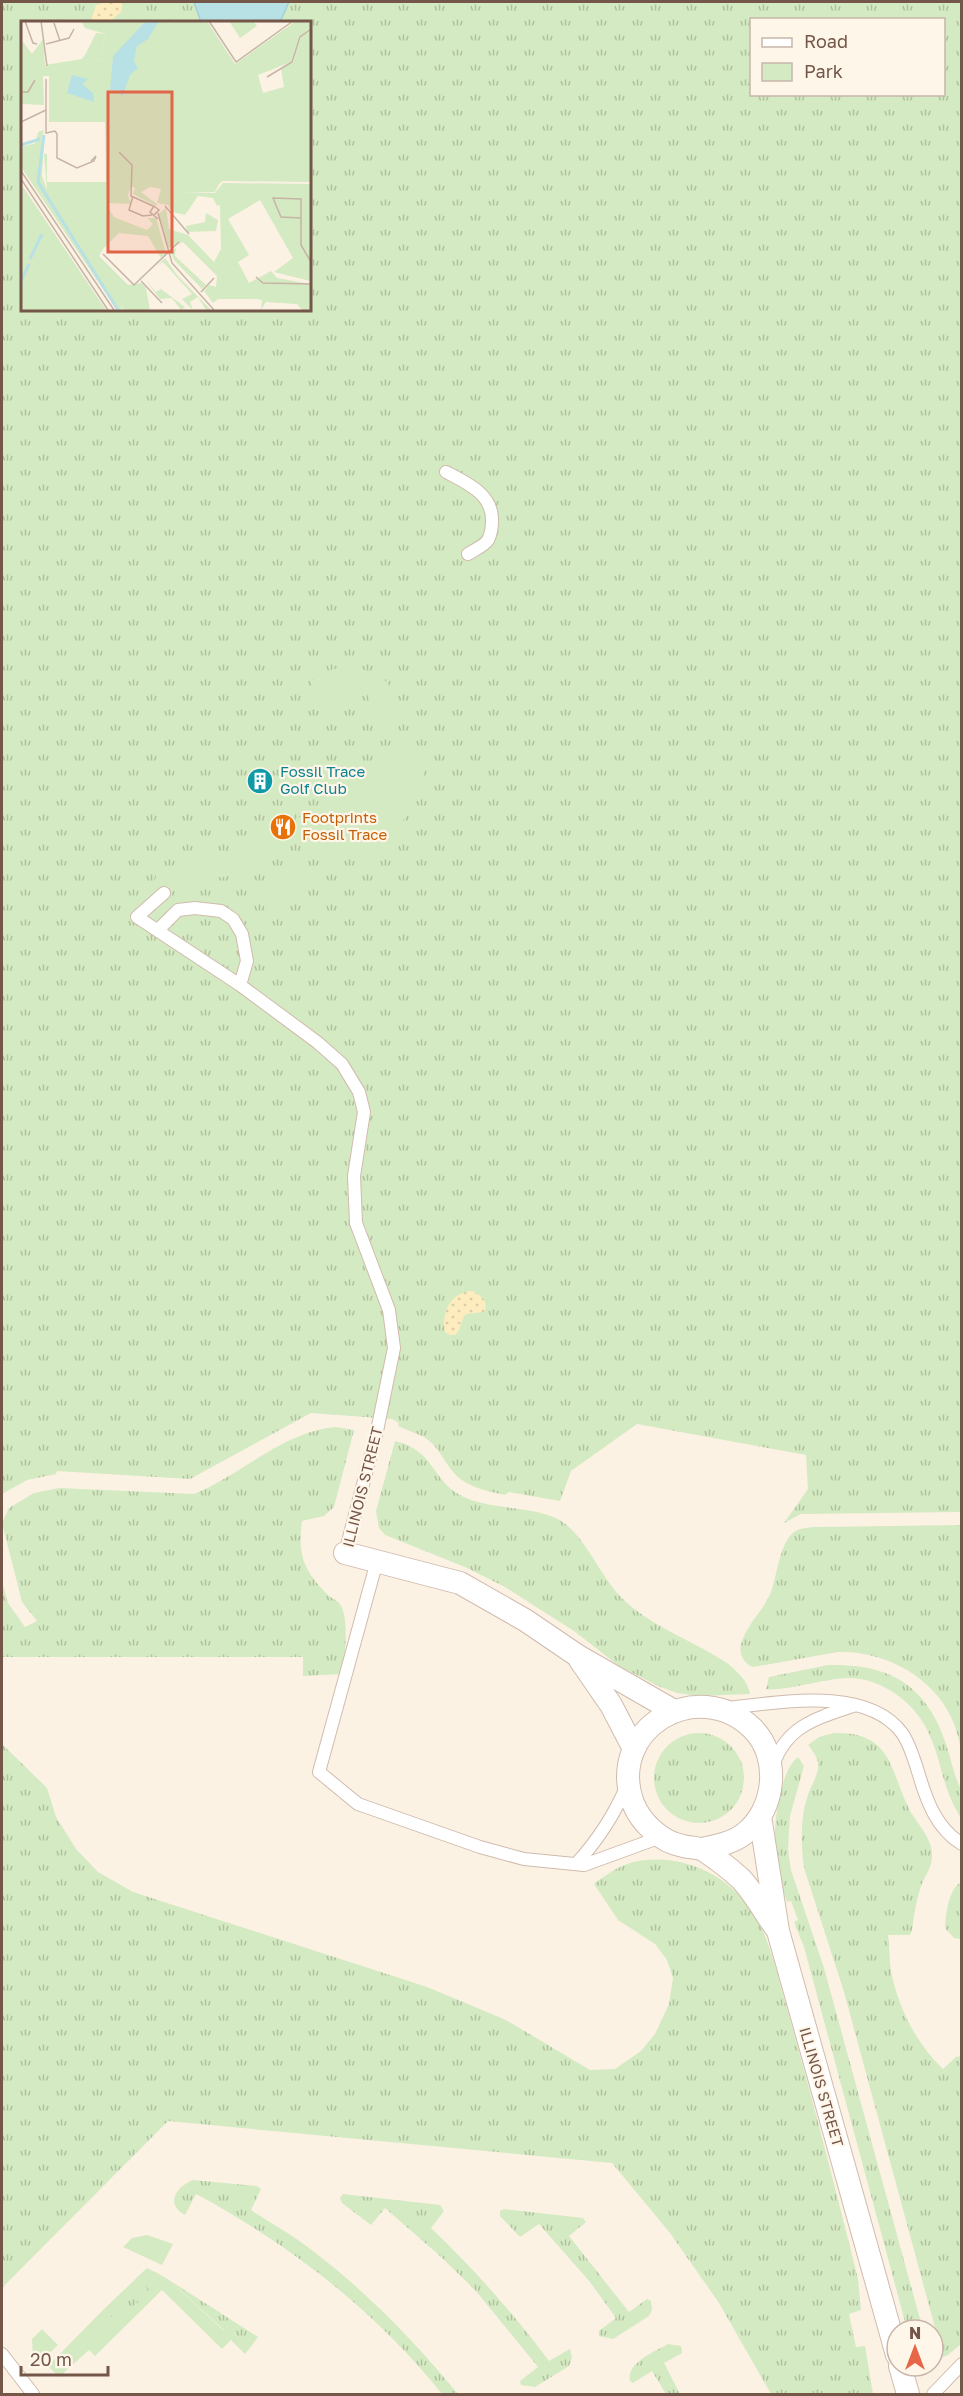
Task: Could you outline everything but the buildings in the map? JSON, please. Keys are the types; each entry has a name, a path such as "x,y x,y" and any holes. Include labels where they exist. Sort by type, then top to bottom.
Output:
{"street":[{"name":"ILLINOIS STREET","path":"345,1553 460,1583 525,1620 578,1656 674,1711"},
{"name":"ILLINOIS STREET","path":"578,1656 611,1705 634,1749"},
{"path":"696,1706 719,1708 738,1716 754,1730 765,1747 772,1770 770,1794 760,1816 745,1833 725,1844 702,1849 681,1846 661,1837 645,1823 634,1804 628,1783 629,1766 634,1749 644,1733 657,1720 674,1711 696,1706"},
{"name":"ILLINOIS STREET","path":"760,1816 778,1931 887,2318"},
{"path":"702,1849 741,1880 778,1931"},
{"path":"903,2378 908,2394"}],"lane":[{"path":"446,472 485,496 492,513 492,529 487,541 468,554"},
{"name":"ILLINOIS STREET","path":"164,893 137,917 240,985 317,1042 342,1064 359,1092 364,1112 354,1176 356,1223 389,1310 394,1348 377,1431 345,1553"},
{"path":"158,930 178,910 195,908 221,911 233,919 242,934 248,961 240,985"},
{"path":"376,1561 320,1772 358,1804 480,1847 524,1859 584,1865 661,1837"},
{"path":"719,1708 811,1698 875,1712 902,1733 934,1814 953,1839 962,1844"},
{"path":"772,1770 782,1743 791,1735 809,1723 854,1706"},
{"path":"576,1864 598,1840 616,1810 628,1783"},
{"path":"2,2354 33,2394"},
{"path":"933,2394 962,2364"}],"green space":[{"name":"Fossil Trace Golf Club","path":"2,2 961,2 961,1512 801,1514 784,1523 808,1489 806,1455 637,1424 571,1471 560,1501 509,1492 505,1495 464,1482 429,1441 398,1426 399,1423 392,1419 311,1413 190,1479 57,1471 56,1474 27,1480 2,1494"},
{"path":"343,667 367,670 382,678 388,683 404,711 380,722 365,690 325,708 319,696 313,698 311,684 318,675"},
{"path":"407,748 427,749 425,767 412,805 388,839 372,850 354,856 335,855 305,841 295,819 361,788 355,773"},
{"path":"268,833 273,841 276,841 272,854 253,870 184,882 145,897 160,870 166,873 214,851 217,857"},
{"path":"290,860 307,862 311,875 290,896 278,917 270,917 259,897 281,867"},
{"path":"335,1427 354,1430 334,1507 324,1516 302,1521 301,1543 307,1568 327,1594 340,1604 343,1611 346,1638 343,1674 303,1676 303,1657 2,1657 2,1581 8,1603 25,1627 37,1621 22,1602 2,1523 9,1508 34,1493 59,1488 194,1494 212,1486 280,1445 316,1430"},
{"path":"395,1441 418,1451 444,1482 460,1495 484,1504 539,1512 561,1521 578,1537 609,1583 626,1602 650,1620 727,1663 744,1681 750,1694 699,1696 677,1693 658,1686 619,1666 574,1631 505,1587 465,1567 385,1535 379,1528 376,1511"},
{"path":"961,1525 961,1750 952,1719 932,1690 919,1678 889,1661 855,1653 838,1652 753,1667 742,1658 743,1637 768,1599 785,1543 794,1532 815,1527"},
{"path":"828,1665 877,1670 913,1689 937,1722 946,1743 961,1791 961,1818 946,1787 934,1747 924,1724 917,1713 897,1695 874,1683 848,1678 782,1689 766,1689 769,1677"},
{"path":"699,1733 716,1736 731,1746 741,1761 744,1778 741,1795 731,1810 716,1820 699,1823 682,1820 667,1810 657,1795 654,1778 657,1761 667,1746 682,1736"},
{"path":"834,1733 853,1734 868,1739 879,1747 887,1757 910,1811 928,1838 932,1850 931,1864 919,1892 910,1935 888,1935 895,1989 918,2038 943,2069 956,2057 961,2056 961,2344 945,2356 945,2318 932,2318 844,1992 804,1868 803,1815 818,1766 816,1757 808,1745 819,1737"},
{"path":"2,1744 47,1788 56,1817 76,1849 98,1872 133,1892 427,1987 506,2020 590,2070 615,2069 641,2051 655,2034 669,2004 673,1978 667,1960 655,1944 618,1920 594,1884 623,1865 650,1860 681,1862 710,1873 724,1882 736,1892 755,1915 775,1966 858,2279 861,2310 849,2314 856,2347 865,2346 873,2394 771,2394 719,2303 670,2233 612,2163 168,2121 2,2288"},
{"path":"798,1757 804,1766 790,1816 788,1849 791,1870 824,1968 920,2318 904,2318 804,1947 794,1922 798,1920 791,1901 787,1902 780,1877 775,1851 776,1815 782,1787 791,1764"},
{"path":"961,1882 961,1939 954,1938 945,1928 950,1896"},
{"path":"193,2180 257,2186 261,2189 251,2210 291,2235 353,2284 408,2337 458,2394 442,2394 389,2335 360,2307 297,2257 264,2235 196,2194 185,2215 179,2211 175,2206 175,2196 182,2186"},
{"path":"343,2194 440,2205 444,2211 431,2228 493,2292 549,2361 570,2349 572,2358 569,2366 535,2387 521,2385 520,2381 538,2367 475,2290 385,2208 371,2225 342,2203 340,2198"},
{"path":"504,2209 583,2218 586,2222 569,2236 629,2312 647,2299 651,2301 652,2310 649,2316 613,2339 599,2336 599,2331 616,2318 590,2282 539,2224 520,2237 500,2216 500,2211"},
{"path":"147,2235 173,2244 162,2265 123,2247 132,2238"},
{"path":"147,2268 159,2274 147,2287 150,2291 125,2315 111,2317 103,2310"},
{"path":"159,2274 169,2280 224,2331 228,2329 250,2348 245,2354 231,2340 222,2349 162,2290 95,2356 89,2350 59,2377 48,2366 103,2310 111,2317 120,2311 125,2314 150,2291 147,2287"},
{"path":"169,2280 258,2337 250,2348 228,2329 225,2331"},
{"path":"42,2329 58,2345 37,2365 33,2359 32,2339"},
{"path":"668,2344 681,2346 682,2353 664,2363 680,2394 666,2394 652,2371 633,2383 630,2381 632,2369 637,2363"}],"sand":[{"path":"106,2 123,2 121,12 110,21 84,21 91,20 96,5"},
{"path":"472,1291 485,1302 484,1312 466,1314 457,1333 449,1335 445,1332 444,1325 449,1304 458,1295"}],"water":[{"path":"194,2 289,2 280,21 201,21"}],"place":[{"name":"Fossil Trace Golf Club","path":"260,781"},
{"name":"Footprints Fossil Trace","path":"283,827"}]}
